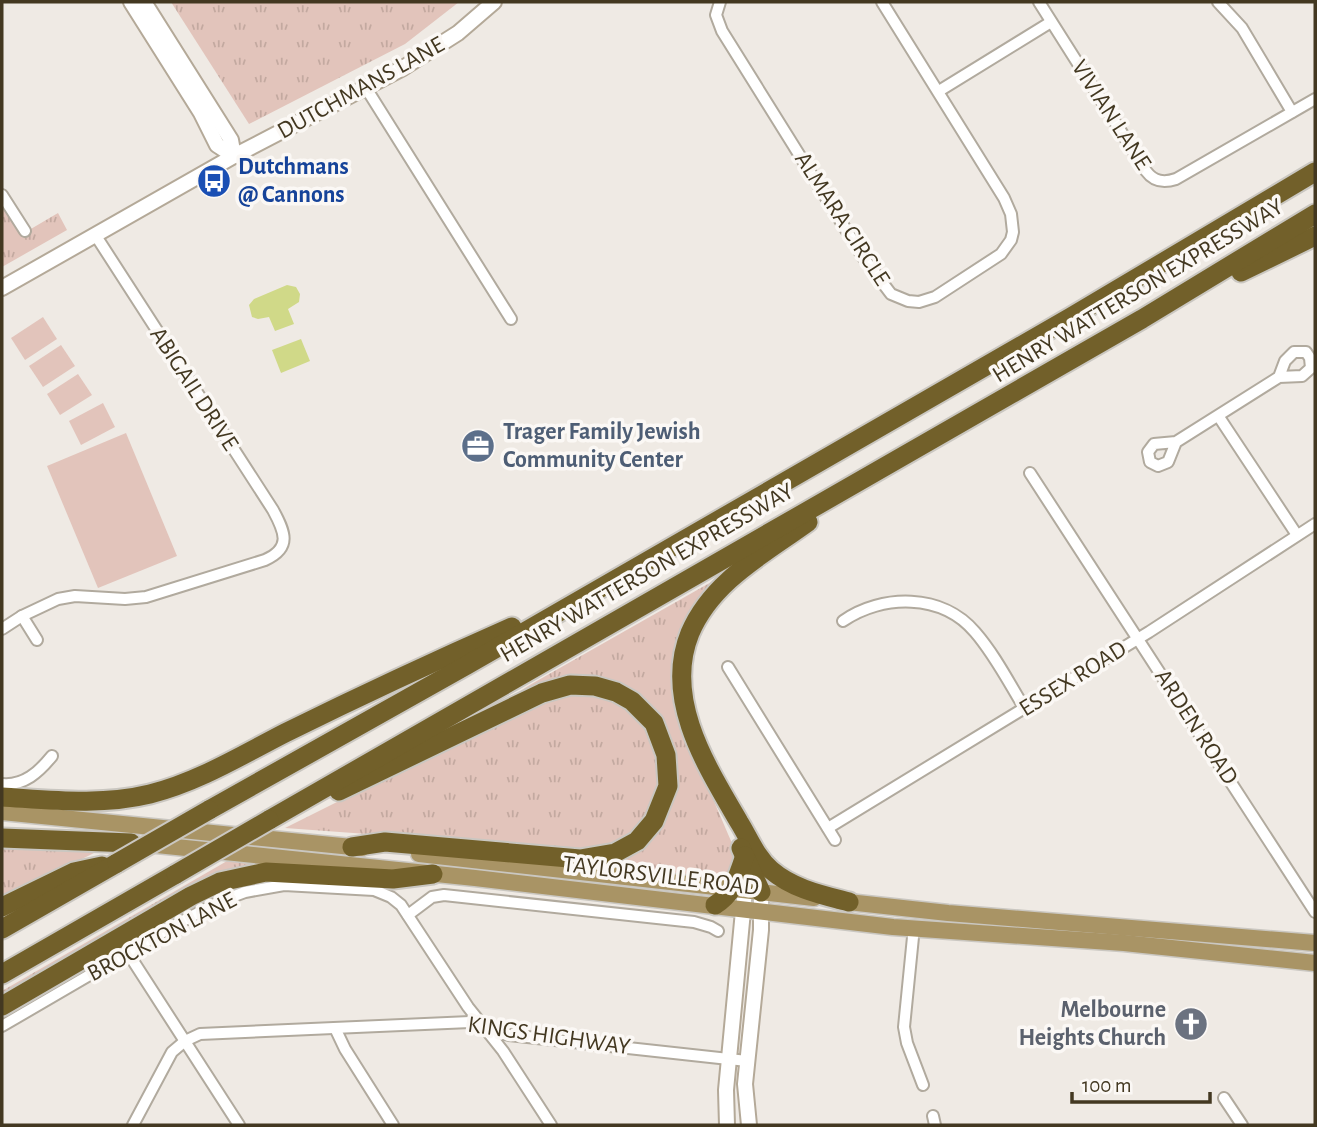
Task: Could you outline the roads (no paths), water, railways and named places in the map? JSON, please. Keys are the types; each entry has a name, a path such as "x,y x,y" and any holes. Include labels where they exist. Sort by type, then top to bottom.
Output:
{"highway":[{"name":"HENRY WATTERSON EXPRESSWAY","path":"2,929 596,591 1315,173"},
{"name":"HENRY WATTERSON EXPRESSWAY","path":"2,974 1142,319 1315,214"},
{"path":"1142,319 1315,236"},
{"path":"849,902 810,892 770,869 754,850 694,736 684,703 682,663 689,635 714,593 871,475"},
{"path":"2,797 94,802 136,797 172,787 422,666 596,591"},
{"path":"275,816 353,786 542,693 561,687 595,686 625,697 654,723 664,748 668,786 663,803 654,821 643,834 631,845 615,853 580,859 385,842 352,847"},
{"path":"715,905 727,897 750,895 744,856 730,825 719,788"},
{"path":"2,838 131,843"},
{"path":"2,907 74,872 117,863"},
{"path":"2,1006 191,896 220,882 266,872 393,879 433,874"}],"main road":[{"path":"131,2 201,113 217,145 233,156"},
{"path":"144,2 231,140 233,156"},
{"name":"DUTCHMANS LANE","path":"2,288 233,156 366,88 440,46 494,2"},
{"name":"TAYLORSVILLE ROAD","path":"2,812 352,847 750,895 1315,943"},
{"name":"TAYLORSVILLE ROAD","path":"2,830 743,908 750,895"},
{"path":"750,895 745,1099 750,1125"},
{"name":"TAYLORSVILLE ROAD","path":"750,895 914,928 1148,945 1315,963"},
{"path":"727,1125 729,1060 743,908"}],"street":[{"name":"ALMARA CIRCLE","path":"720,2 716,15 722,31 863,257 887,290 908,301 919,302 935,297 995,259 1006,248 1013,232 1011,214 883,2"},
{"name":"VIVIAN LANE","path":"1039,2 1146,172 1154,179 1176,179 1315,99"},
{"path":"1219,2 1242,28 1292,112"},
{"path":"939,91 1051,22"},
{"path":"366,88 511,319"},
{"path":"2,195 25,232"},
{"name":"ABIGAIL DRIVE","path":"22,615 65,597 125,599 157,594 265,560 274,556 283,545 283,529 273,510 96,236"},
{"path":"1176,442 1279,377"},
{"path":"1219,417 1297,536"},
{"name":"ARDEN ROAD","path":"1030,472 1315,912"},
{"path":"1311,527 1315,541"},
{"name":"ESSEX ROAD","path":"828,828 1139,638 1311,527"},
{"path":"843,621 863,609 894,601 914,601 946,610 976,633 1025,709"},
{"path":"2,629 22,615 37,640"},
{"path":"729,667 835,840"},
{"path":"2,784 10,785 29,778 41,770 52,756"},
{"name":"BROCKTON LANE","path":"2,1026 221,901 245,892 273,886 300,885 374,890 391,897 401,905 551,1125"},
{"name":"TAYLORSVILLE ROAD","path":"408,915 432,897 444,895 694,922 718,931"},
{"path":"914,928 904,1027 907,1043 923,1085"},
{"path":"128,953 239,1125"},
{"name":"KINGS HIGHWAY","path":"185,1041 200,1034 470,1023 484,1030 509,1035 747,1061"},
{"path":"335,1028 345,1049 393,1125"},
{"path":"133,1125 172,1052 185,1041"},
{"path":"1224,1098 1242,1125"}],"place":[{"name":"Dutchmans @ Cannons","path":"214,181"},
{"name":"Trager Family Jewish Community Center","path":"478,446"},
{"name":"Melbourne Heights Church","path":"1191,1024"}]}
